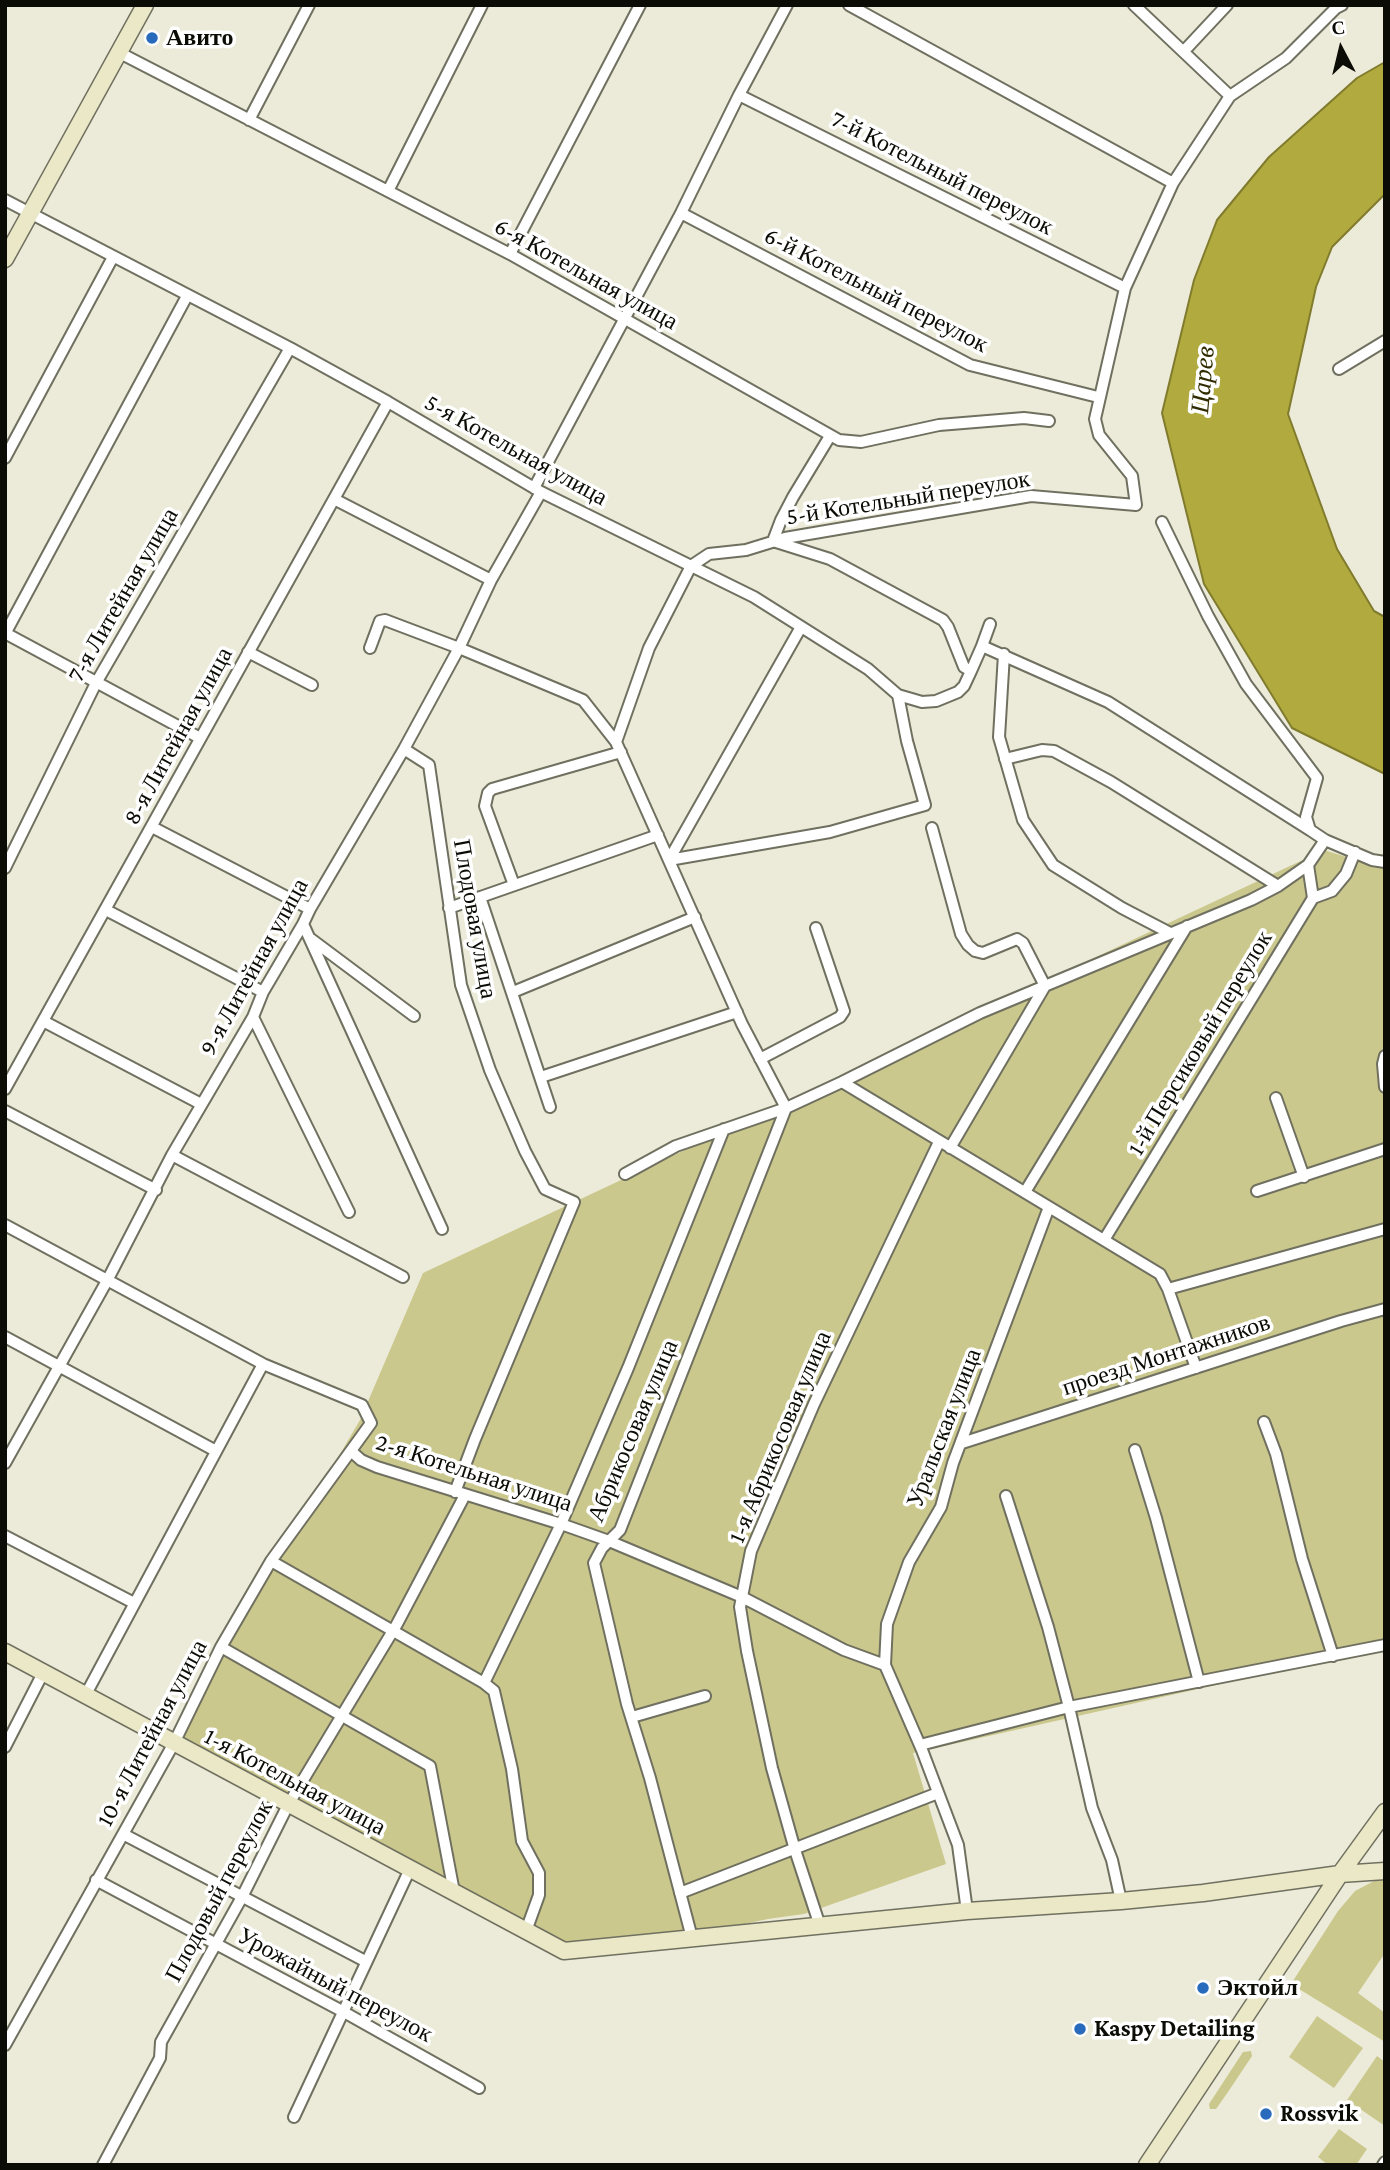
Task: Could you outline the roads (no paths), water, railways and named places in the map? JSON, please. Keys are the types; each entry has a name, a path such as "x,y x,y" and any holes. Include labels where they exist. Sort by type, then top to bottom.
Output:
{"street":[{"path":"5,259 145,5"},
{"path":"249,120 309,5"},
{"path":"388,191 482,5"},
{"path":"510,254 640,5"},
{"name":"9-я Литейная улица","path":"5,1463 108,1279 172,1155 253,1017 263,992 404,749 459,648 491,580 787,5"},
{"path":"849,5 1173,183"},
{"path":"1134,5 1230,96"},
{"path":"1184,51 1227,5"},
{"path":"1098,397 1125,288 1173,183 1230,96 1286,58 1342,5"},
{"name":"6-я Котельная улица","path":"120,53 510,254 839,440 861,442 939,425 1024,418 1049,421"},
{"name":"7-й Котельный переулок","path":"739,95 1125,288"},
{"name":"5-я Котельная улица","path":"5,200 290,348 537,490 754,597 868,669 898,695"},
{"name":"6-й Котельный переулок","path":"681,214 970,365 1098,397"},
{"path":"5,458 113,257"},
{"path":"187,296 5,633 200,738"},
{"path":"1339,369 1385,341"},
{"name":"7-я Литейная улица","path":"5,868 96,682 290,348"},
{"name":"5-й Котельный переулок","path":"691,566 709,554 746,550 773,541 1031,496 1136,505 1132,476 1099,435 1095,419 1098,397"},
{"name":"8-я Литейная улица","path":"5,1089 388,402"},
{"path":"830,436 787,508 773,541 830,559 943,620 964,667 971,671"},
{"path":"334,499 491,580"},
{"path":"1162,522 1208,616 1246,684 1317,778 1307,817 1310,830"},
{"path":"619,747 649,648 691,566"},
{"path":"370,648 380,621 384,620 583,700 619,747 737,1013 786,1108"},
{"path":"898,695 922,702 946,698 958,692 971,671 990,624"},
{"path":"669,860 801,627"},
{"path":"982,646 1108,702 1325,840 1372,860 1385,862"},
{"path":"248,652 312,685"},
{"path":"1004,654 999,727 1005,759 1023,820 1053,865 1122,908 1170,933"},
{"path":"669,860 830,832 925,805 907,741 906,723 898,695"},
{"path":"514,885 485,806 488,793 492,789 619,747"},
{"name":"Плодовая улица","path":"404,749 429,765 461,985 490,1070 525,1152 545,1189 574,1202"},
{"path":"1005,759 1042,750 1054,751 1111,782 1278,886"},
{"path":"152,827 310,909"},
{"path":"932,828 961,934 968,946 983,953 1017,939 1023,943 1045,986"},
{"path":"449,908 658,835"},
{"path":"625,1174 676,1146 786,1108 980,1013 1278,886 1308,864 1325,840"},
{"path":"1308,864 1313,898 1332,891 1346,874 1355,852"},
{"path":"480,897 550,1107"},
{"name":"1-й Персиковый переулок","path":"1104,1240 1313,898"},
{"path":"106,910 263,992"},
{"path":"513,992 695,917"},
{"path":"303,924 442,1229"},
{"path":"1025,1192 1187,926"},
{"path":"760,1059 840,1017 844,1012 816,928"},
{"path":"309,937 414,1016"},
{"path":"950,1148 1045,986"},
{"path":"541,1077 737,1013"},
{"path":"253,1017 349,1212"},
{"path":"43,1021 201,1104"},
{"path":"1385,1056 1382,1065 1385,1087"},
{"path":"842,1082 1160,1273 1196,1368"},
{"path":"1276,1098 1304,1177"},
{"name":"Абрикосовая улица","path":"692,1938 627,1704 594,1563 597,1554 620,1530 786,1108"},
{"path":"5,1111 156,1190"},
{"path":"484,1683 561,1524 628,1368 724,1129"},
{"name":"1-я Абрикосовая улица","path":"820,1926 794,1850 772,1768 740,1606 751,1551 814,1404 939,1142"},
{"path":"1257,1191 1385,1149"},
{"path":"172,1155 403,1277"},
{"name":"Плодовый переулок","path":"103,2165 160,2058 161,2042 242,1897 288,1805 393,1631 460,1494 475,1438 574,1202"},
{"name":"Уральская улица","path":"885,1665 887,1624 909,1562 941,1507 953,1463 1049,1207"},
{"name":"2-я Котельная улица","path":"5,1225 263,1364 362,1405 371,1423 351,1451 361,1460 609,1541 742,1597 844,1650 885,1665"},
{"path":"1168,1289 1385,1229"},
{"name":"проезд Монтажников","path":"962,1443 1341,1321 1385,1310"},
{"path":"5,1337 216,1451"},
{"path":"85,1696 263,1364"},
{"path":"1264,1422 1276,1454 1302,1559 1333,1656"},
{"path":"1135,1450 1156,1518 1199,1682"},
{"name":"10-я Литейная улица","path":"5,2045 174,1743 221,1647 271,1561 351,1451"},
{"path":"1006,1496 1048,1628 1092,1808 1112,1860 1121,1901"},
{"path":"5,1536 134,1603"},
{"path":"271,1561 494,1691 512,1769 522,1841 539,1873 539,1895 527,1931"},
{"path":"920,1745 1069,1707 1385,1645"},
{"path":"221,1647 430,1766 454,1892"},
{"name":"1-я Котельная улица","path":"5,1652 564,1951 692,1938"},
{"path":"885,1665 920,1745 958,1845 967,1911"},
{"path":"5,1747 43,1673"},
{"path":"632,1717 705,1696"},
{"path":"680,1893 938,1793"},
{"path":"1147,2165 1340,1874 1385,1812"},
{"path":"122,1834 365,1961"},
{"path":"294,2117 410,1869"},
{"path":"692,1938 967,1911 1121,1901 1340,1874 1385,1871"},
{"name":"Урожайный переулок","path":"96,1880 342,2011 479,2088"}],"water":[{"name":"Царев","path":"1385,62 1385,194 1332,247 1316,287 1288,414 1337,549 1374,611 1385,617 1385,774 1292,728 1204,584 1162,413 1194,280 1217,220 1269,157 1357,78"}],"place":[{"name":"Авито","path":"152,38"},
{"name":"Эктойл","path":"1203,1988"},
{"name":"Kaspy Detailing","path":"1080,2029"},
{"name":"Rossvik","path":"1266,2114"}]}
